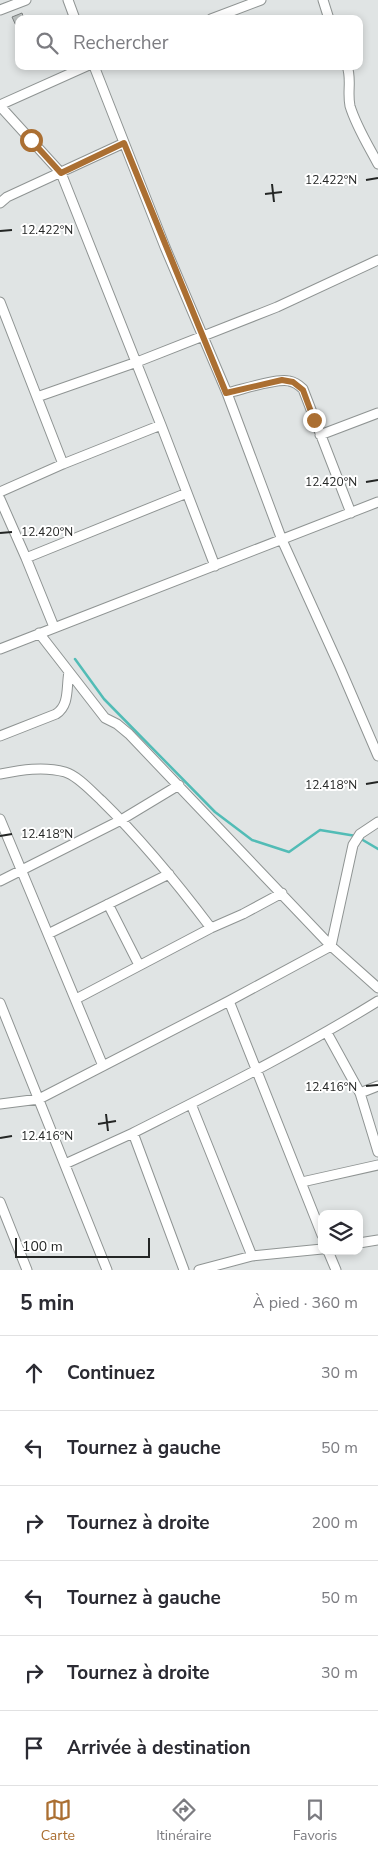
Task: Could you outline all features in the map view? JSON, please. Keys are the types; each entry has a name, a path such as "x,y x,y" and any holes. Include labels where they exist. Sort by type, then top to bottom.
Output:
{"street":[{"path":"0,10 26,0"},
{"path":"68,0 74,15"},
{"path":"222,15 261,0"},
{"path":"323,0 329,15"},
{"path":"78,70 0,105 61,173 215,566"},
{"path":"96,70 226,393 282,540 378,756"},
{"path":"348,70 350,81 350,106 378,164"},
{"path":"2,199 124,143"},
{"path":"37,397 136,362 277,307 378,260"},
{"path":"0,302 4,323 37,397 63,464"},
{"path":"226,393 282,380 293,382 303,390 352,513"},
{"path":"320,436 378,413"},
{"path":"0,492 63,464 161,425"},
{"path":"26,558 187,493"},
{"path":"0,499 54,627"},
{"path":"0,649 378,502"},
{"path":"39,633 105,718 117,724 129,734 331,946 378,988"},
{"path":"0,736 62,710 66,702 69,672"},
{"path":"0,774 26,769 65,772 91,791 121,820 169,874 211,928"},
{"path":"0,880 121,820 179,785"},
{"path":"0,819 103,1066"},
{"path":"0,1104 39,1099 229,1002 331,946 353,845 360,834 378,822"},
{"path":"48,934 169,874"},
{"path":"76,999 282,893"},
{"path":"108,904 139,965"},
{"path":"65,1164 133,1133 257,1071 327,1033 378,1001"},
{"path":"229,1002 318,1224"},
{"path":"0,1003 107,1270"},
{"path":"0,1031 11,1030"},
{"path":"327,1033 360,1093 378,1152"},
{"path":"360,1093 378,1086"},
{"path":"191,1104 252,1256"},
{"path":"133,1133 184,1270"},
{"path":"302,1182 378,1165"},
{"path":"0,1202 27,1270"},
{"path":"363,1242 378,1240"},
{"path":"199,1270 252,1256 318,1249"},
{"path":"330,1255 336,1270"}],"waterway":[{"path":"75,659 104,699 215,812 252,840 289,852 320,830 356,836 378,849"}],"route":[{"path":"31,140 61,173 124,143 226,393 287,380 298,385 303,390 314,420"}]}
